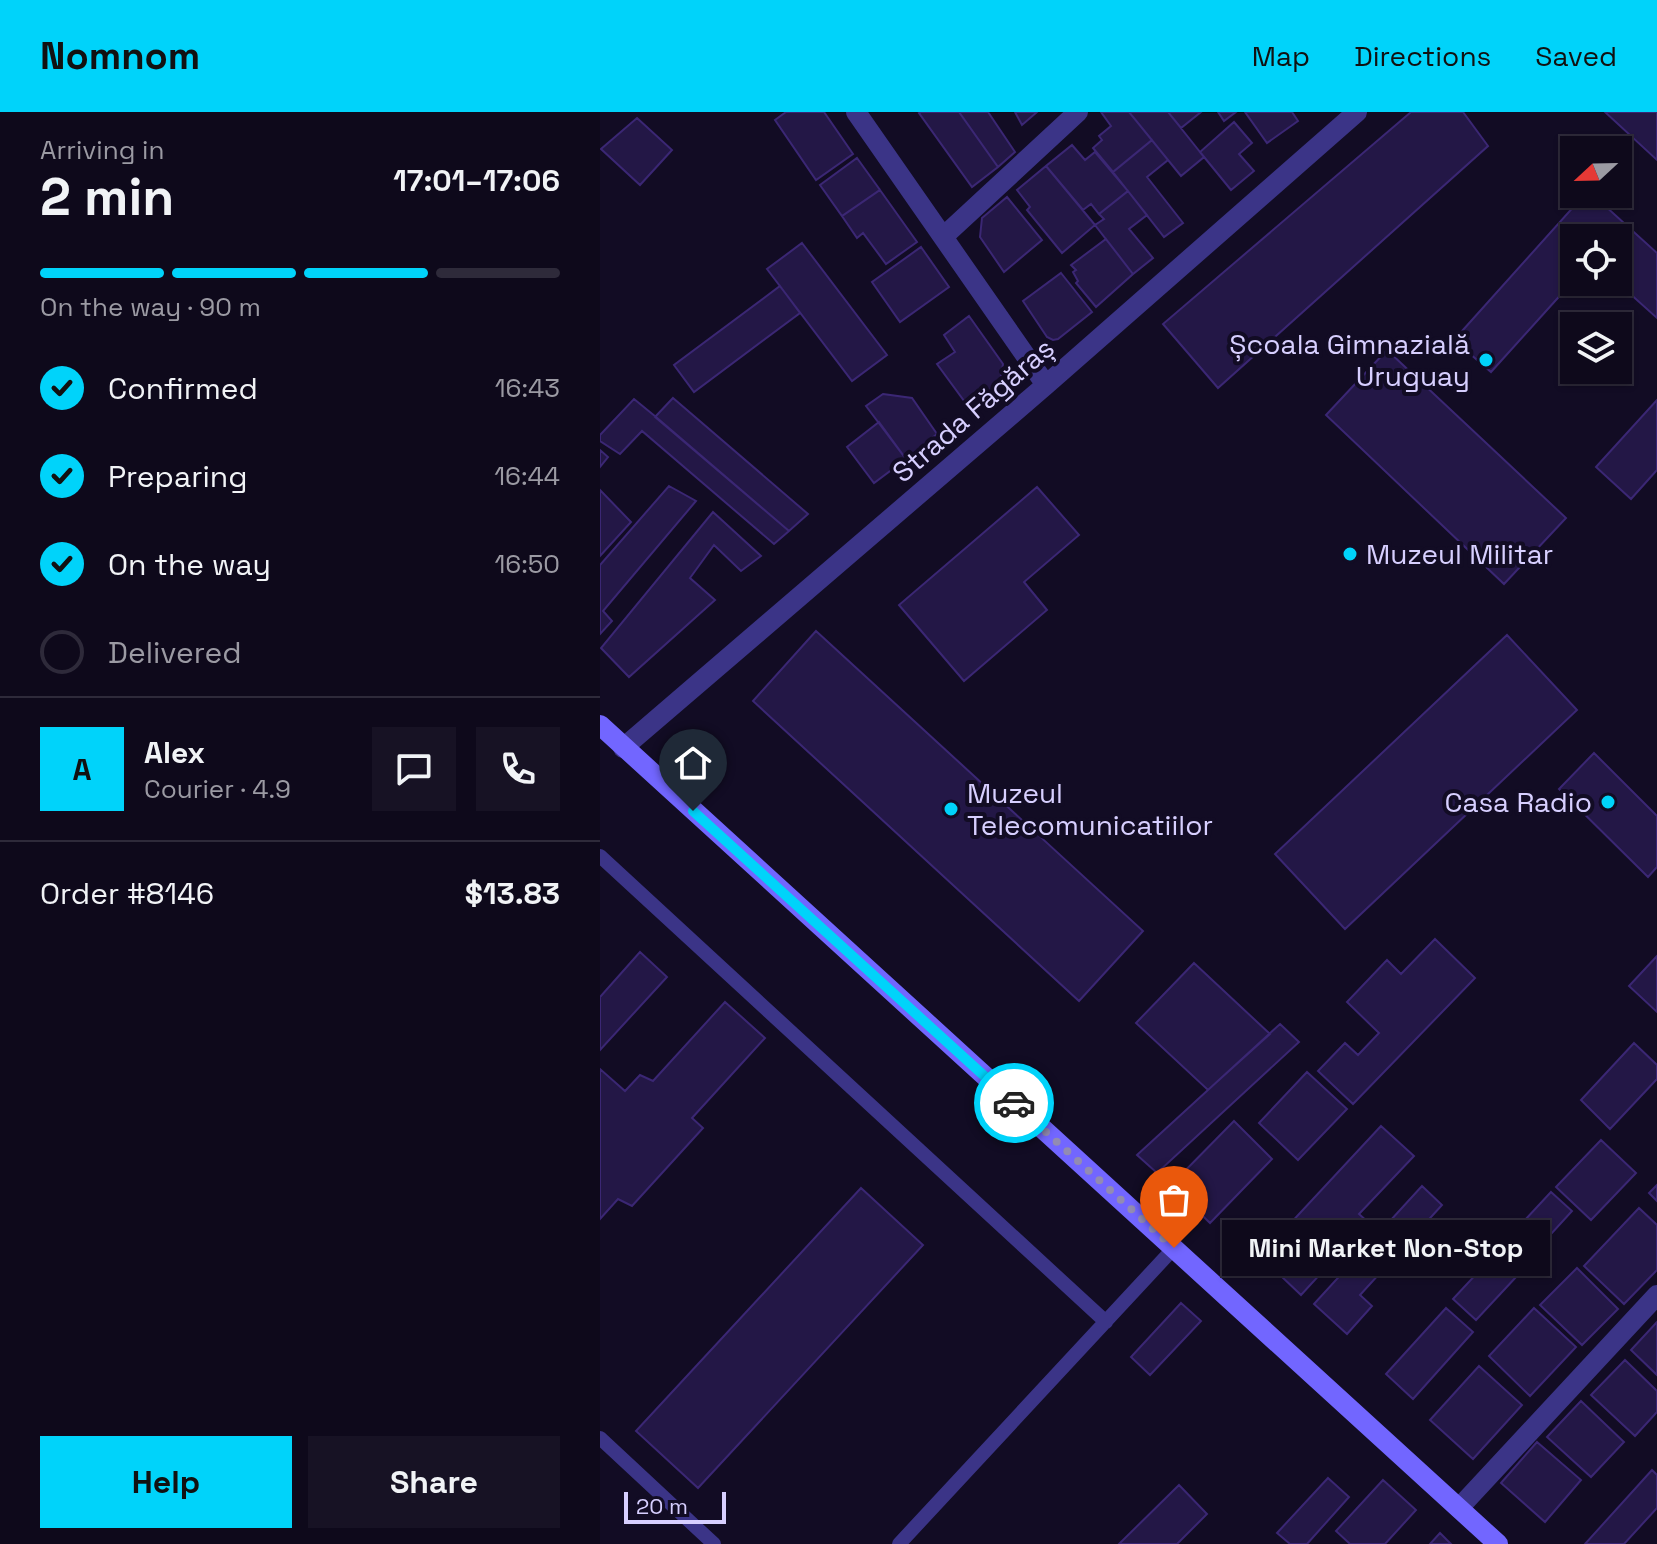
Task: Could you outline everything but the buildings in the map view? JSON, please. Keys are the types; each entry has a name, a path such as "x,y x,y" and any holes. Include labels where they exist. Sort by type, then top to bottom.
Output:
{"main road":[{"path":"600,725 1498,1544"}],"street":[{"path":"856,112 1046,385"},
{"path":"943,237 1078,112"},
{"name":"Strada Făgăraș","path":"623,748 1046,385 1357,112"},
{"path":"1459,1508 1657,1295"}],"lane":[{"path":"600,856 1106,1322"},
{"path":"899,1544 1174,1248"},
{"path":"600,1438 714,1544"}],"way so far":[{"path":"1014,1103 1174,1248"}],"place":[{"name":"Școala Gimnazială Uruguay","path":"1486,360"},
{"name":"Muzeul Militar","path":"1350,554"},
{"name":"Casa Radio","path":"1608,802"},
{"name":"Muzeul Telecomunicatiilor","path":"951,809"},
{"name":"Mini Market Non-Stop","path":"1174,1248"}],"route":[{"path":"693,811 1014,1103"}]}
